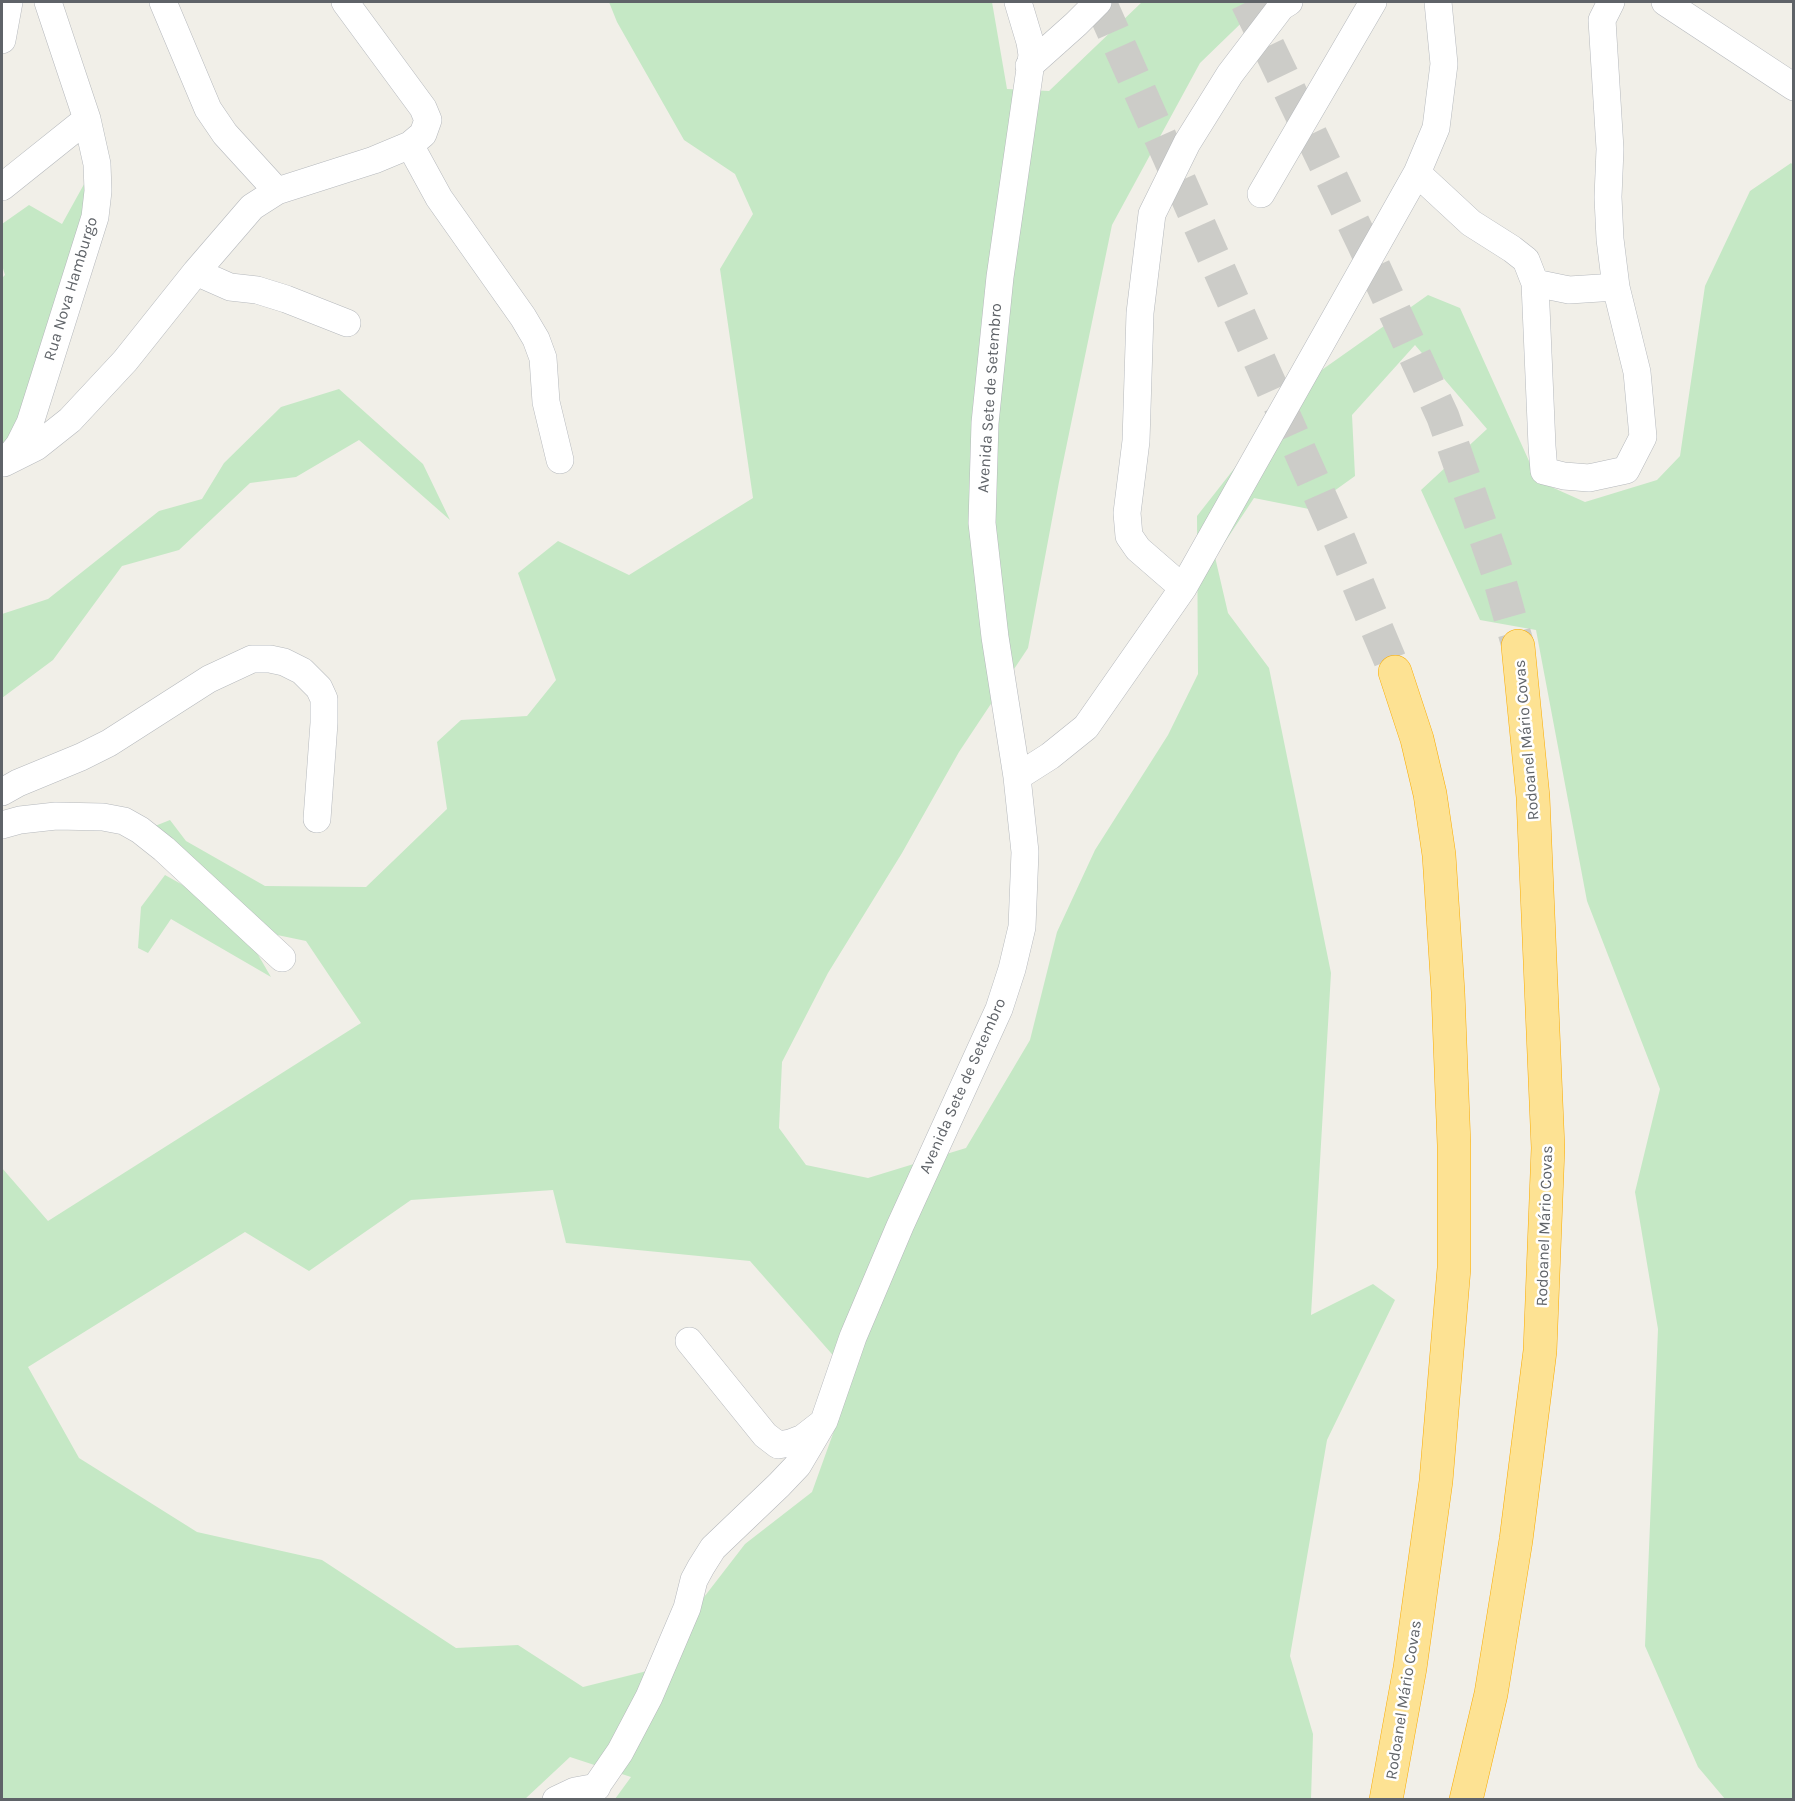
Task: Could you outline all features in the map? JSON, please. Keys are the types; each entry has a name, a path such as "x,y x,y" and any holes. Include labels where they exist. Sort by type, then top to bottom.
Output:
{"highway":[{"name":"Rodoanel Mário Covas","path":"1466,1800 1491,1694 1516,1540 1540,1351 1548,1148 1533,797 1518,646"},
{"name":"Rodoanel Mário Covas","path":"1386,1800 1410,1668 1436,1481 1454,1268 1454,1145 1448,992 1439,855 1430,794 1417,739 1395,672"}],"street":[{"path":"2,40 9,2"},
{"name":"Rua Nova Hamburgo","path":"3,464 19,445 30,423 95,218 98,191 97,164 87,119 48,2"},
{"path":"163,2 208,109 237,148 277,191"},
{"path":"3,464 36,447 70,420 125,361 196,272 252,207 277,191 374,160 410,145 423,134 428,120 423,108 345,2"},
{"name":"Avenida Sete de Setembro","path":"592,1793 620,1752 649,1697 687,1608 694,1580 701,1567 713,1548 798,1465 824,1421 853,1337 900,1226 999,1009 1022,927 1024,852 1017,777 995,637 982,523 985,423 1000,277 1032,55 1018,2"},
{"path":"1029,66 1098,2"},
{"path":"1183,588 1138,549 1129,536 1127,513 1136,441 1140,313 1152,214 1187,142 1224,83 1281,7 1288,2"},
{"path":"1262,194 1373,2"},
{"path":"1017,777 1050,756 1086,727 1183,588 1417,173 1436,128 1444,64 1438,2"},
{"path":"1417,173 1471,223 1526,260 1535,283 1544,471 1564,476 1589,478 1626,470 1643,437 1637,372 1616,287 1610,239 1608,197 1610,150 1602,20 1611,2"},
{"path":"1665,2 1794,87"},
{"path":"2,186 87,119"},
{"path":"410,145 439,198 536,339 543,358 546,402 560,460"},
{"path":"196,272 230,287 257,290 347,323"},
{"path":"1535,283 1569,290 1616,287"},
{"path":"2,792 109,742 209,679 252,659 270,659 284,662 302,671 319,688 324,699 317,819"},
{"path":"2,825 20,820 56,816 103,817 124,821 140,830 164,849 282,958"},
{"path":"688,1341 765,1435 778,1445 803,1438 824,1421"},
{"path":"556,1800 575,1791 592,1793"}],"green space":[{"path":"609,2 992,2 1007,89 1049,91 1142,2 1263,2 1200,63 1112,225 1059,482 1028,648 959,752 902,853 828,973 782,1062 779,1128 806,1165 868,1178 966,1148 1030,1040 1057,932 1095,850 1168,735 1198,674 1197,516 1299,386 1428,295 1460,308 1538,481 1585,502 1657,480 1680,456 1705,286 1750,191 1791,163 1793,165 1793,1799 1725,1799 1698,1767 1645,1646 1658,1329 1635,1192 1660,1089 1587,901 1536,630 1480,620 1421,490 1487,429 1415,345 1352,415 1355,476 1309,509 1254,498 1215,557 1228,613 1269,668 1331,973 1311,1315 1373,1284 1395,1300 1327,1440 1290,1656 1313,1734 1311,1799 615,1799 631,1777 570,1757 525,1799 2,1799 2,1168 48,1221 361,1023 306,941 258,931 250,941 271,977 171,919 148,953 138,948 141,907 165,875 206,898 155,826 170,820 186,841 265,886 366,887 447,809 437,742 461,720 527,716 556,680 518,573 558,541 629,575 753,498 720,269 753,214 735,174 684,140 617,22","holes":["553,1190 566,1243 750,1261 853,1378 812,1492 745,1544 647,1671 583,1687 518,1645 456,1648 322,1560 197,1532 79,1458 28,1367 245,1232 309,1271 411,1200"]},
{"path":"88,177 87,212 21,430 2,449 2,278 5,275 2,265 2,224 29,205 62,224"},
{"path":"339,389 423,464 450,520 359,440 296,477 250,483 179,550 122,566 53,660 2,698 2,614 48,599 159,511 202,499 224,463 281,407"}],"tunnel":[{"path":"1100,2 1340,541 1395,672"},
{"path":"1247,2 1363,243 1443,417 1497,571 1518,646"}]}
